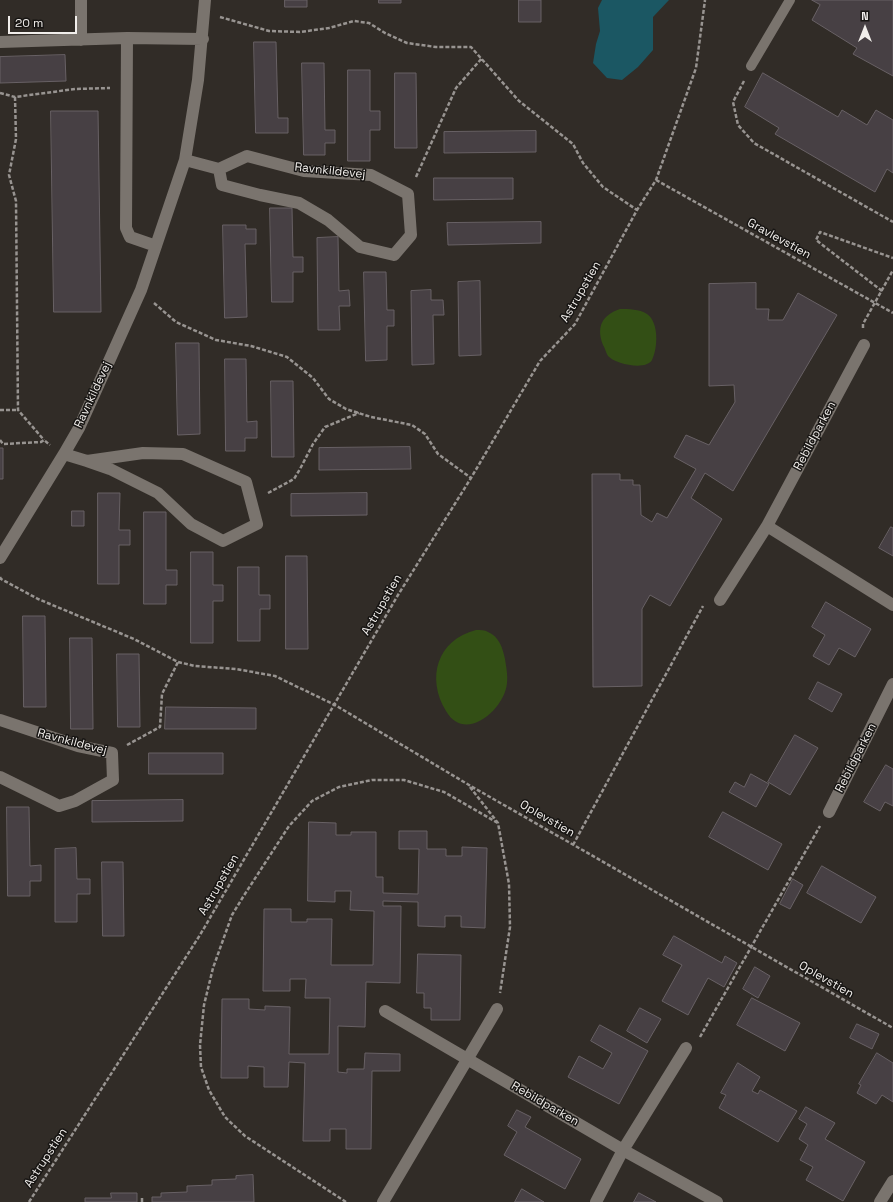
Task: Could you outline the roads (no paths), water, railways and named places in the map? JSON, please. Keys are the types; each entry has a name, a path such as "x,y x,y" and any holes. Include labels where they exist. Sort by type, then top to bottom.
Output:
{"street":[{"path":"81,40 82,0"},
{"name":"Ravnkildevej","path":"0,558 64,454 78,428 141,290 185,160 198,80 203,39 205,0"},
{"path":"127,38 126,228 130,237 156,246"},
{"path":"0,42 127,38 203,39"},
{"name":"Ravnkildevej","path":"247,156 304,171 371,175 408,194 411,235 394,255 360,247 328,220 299,203 222,185 219,169 247,156"},
{"path":"185,160 219,169"},
{"name":"Rebildparken","path":"720,600 767,526 864,345"},
{"path":"64,454 110,469 158,493 190,524 223,541 257,524 246,482 183,454 143,453 87,461"},
{"path":"767,526 893,605"},
{"name":"Rebildparken","path":"829,812 893,684"},
{"name":"Ravnkildevej","path":"0,720 78,746 112,753 112,780 75,800 59,806 0,777"},
{"path":"383,1202 497,1009"},
{"name":"Rebildparken","path":"385,1011 623,1150 717,1202"},
{"path":"596,1202 623,1150 686,1048"},
{"path":"880,1202 893,1181"}],"lane":[{"path":"751,66 790,0"}],"water":[{"path":"602,0 669,0 653,17 653,50 638,67 622,80 607,78 593,63 600,31 598,8"}]}
